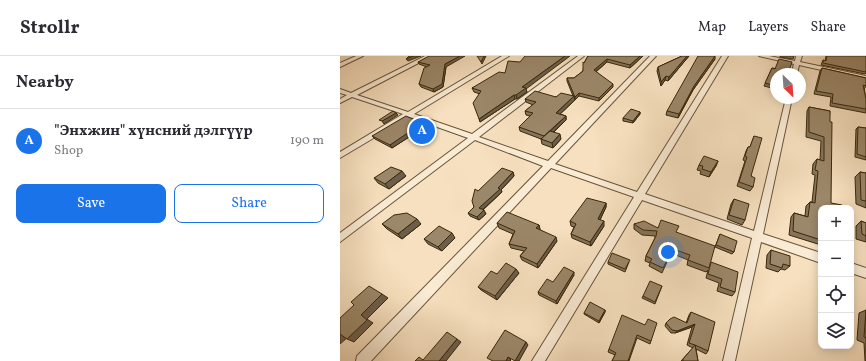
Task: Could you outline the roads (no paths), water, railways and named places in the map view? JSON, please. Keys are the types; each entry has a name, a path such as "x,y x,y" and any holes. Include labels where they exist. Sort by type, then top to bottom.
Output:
{"street":[{"path":"340,65 360,56"},
{"path":"340,101 429,56"},
{"path":"340,155 506,56"},
{"path":"340,238 581,56"},
{"path":"362,361 653,56"},
{"path":"538,361 725,56"},
{"path":"762,56 866,78"},
{"path":"795,68 799,56"},
{"path":"340,91 818,257"},
{"path":"729,361 787,104"},
{"path":"854,269 866,273"}],"place":[{"name":"\"Энхжин\" хүнсний дэлгүүр","path":"422,131"}]}
